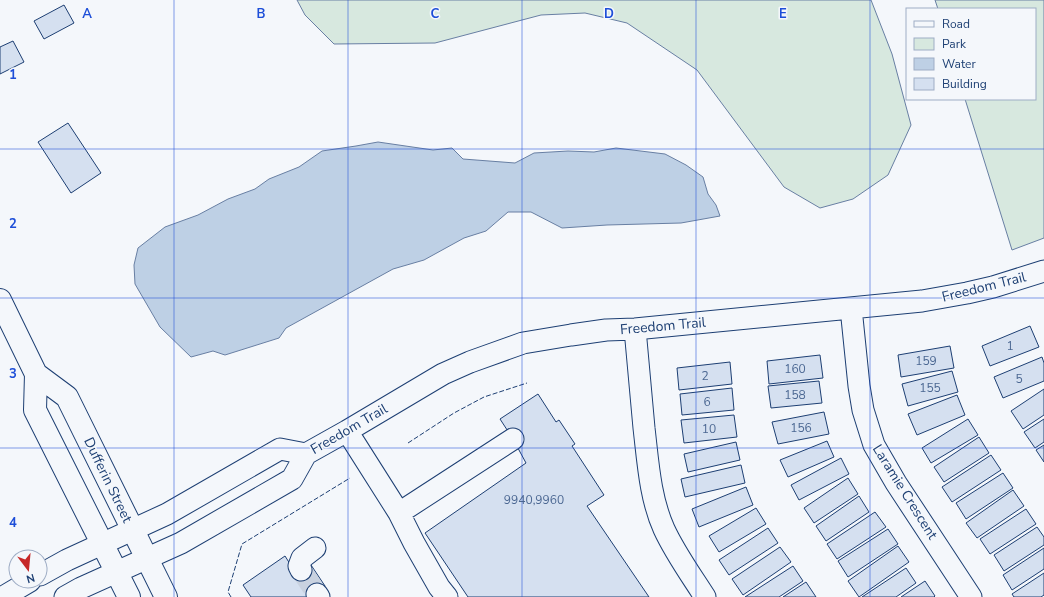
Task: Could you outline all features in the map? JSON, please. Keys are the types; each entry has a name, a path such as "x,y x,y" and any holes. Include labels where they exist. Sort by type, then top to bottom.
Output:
{"main road":[{"name":"Dufferin Street","path":"0,300 36,374 67,397 166,597"},
{"name":"Dufferin Street","path":"36,374 35,410 129,597"}],"street":[{"name":"Freedom Trail","path":"66,597 81,588 181,543 292,479 306,454 443,374 494,352 523,342 606,330 635,329 922,301 967,294 1044,271"},
{"name":"Laramie Crescent","path":"851,308 862,410 874,445 896,483 971,597"},
{"path":"635,329 650,482 654,500 671,544 705,597"},
{"path":"347,431 399,512 414,543 439,587 447,597"},
{"path":"399,512 513,438"},
{"name":"Freedom Trail","path":"48,571 67,560 166,514 280,449 306,454"},
{"path":"301,570 298,566 302,558 315,548"},
{"path":"2,597 16,589"}],"green space":[{"path":"297,0 871,0 892,54 911,125 888,175 853,199 820,208 784,187 697,70 627,23 585,13 541,15 435,43 334,44 305,15"},
{"path":"935,0 1044,0 1044,238 1012,250 965,100 1036,100 1036,8 938,8"}],"water":[{"path":"378,142 433,150 452,148 463,159 515,163 534,153 568,151 594,152 616,148 665,154 686,165 703,177 708,194 716,205 720,216 681,223 562,228 531,212 508,212 486,231 464,238 424,260 393,269 286,328 279,338 225,355 213,351 191,357 160,327 135,284 134,265 138,248 165,227 198,215 228,199 255,189 269,179 299,167 322,151"}],"building":[{"path":"64,5 74,23 44,39 34,21"},
{"path":"13,41 24,62 0,74 0,47"},
{"path":"68,123 101,173 71,193 38,142"},
{"path":"1030,326 1039,347 990,366 982,346"},
{"path":"950,346 954,368 901,377 898,355"},
{"path":"820,355 823,378 769,384 767,361"},
{"path":"1042,357 1044,363 1044,381 1003,398 994,377"},
{"path":"730,362 732,384 679,390 677,368"},
{"path":"952,371 958,392 908,406 902,384"},
{"path":"819,381 822,403 771,408 768,386"},
{"path":"732,388 734,410 682,415 680,394"},
{"path":"1044,389 1044,415 1023,429 1011,411"},
{"path":"538,394 556,422 559,420 575,444 572,446 604,495 587,506 649,597 468,597 425,533 526,463 500,419"},
{"path":"957,395 965,415 917,435 908,414"},
{"path":"824,412 829,434 778,444 772,422"},
{"path":"734,415 737,437 684,443 681,420"},
{"path":"968,419 978,435 931,463 922,448"},
{"path":"1044,419 1044,442 1035,448 1024,432"},
{"path":"979,437 989,453 944,482 934,467"},
{"path":"827,441 834,457 788,477 780,460"},
{"path":"736,442 740,460 688,472 684,454"},
{"path":"1044,445 1044,462 1036,450"},
{"path":"991,455 1001,470 952,502 942,487"},
{"path":"841,458 849,474 799,500 791,485"},
{"path":"741,465 745,483 685,497 681,479"},
{"path":"1003,473 1013,488 966,519 956,503"},
{"path":"848,478 858,494 814,523 804,508"},
{"path":"746,487 753,505 699,527 692,509"},
{"path":"1013,490 1024,506 977,538 966,523"},
{"path":"859,496 869,512 826,541 816,526"},
{"path":"756,508 766,524 719,552 709,536"},
{"path":"1026,509 1036,524 990,554 980,539"},
{"path":"875,512 886,527 837,559 827,544"},
{"path":"1037,527 1044,537 1044,545 1004,571 994,555"},
{"path":"768,528 778,543 729,575 719,560"},
{"path":"888,529 898,544 848,577 838,561"},
{"path":"898,546 909,562 859,597 848,581"},
{"path":"780,547 791,562 743,595 732,579"},
{"path":"1044,548 1044,569 1012,590 1003,575"},
{"path":"285,556 297,575 311,565 325,586 311,595 313,597 251,597 243,585"},
{"path":"793,566 803,581 779,597 745,597"},
{"path":"906,568 916,583 896,597 862,597"},
{"path":"1044,573 1044,595 1041,597 1014,597 1012,594"},
{"path":"925,581 935,596 934,597 901,597"},
{"path":"806,582 816,597 783,597"}],"tunnel":[{"path":"301,570 317,594"}],"fence":[{"path":"408,443 454,413 484,397 527,383"},
{"path":"231,597 228,592 242,544 350,478"}]}
